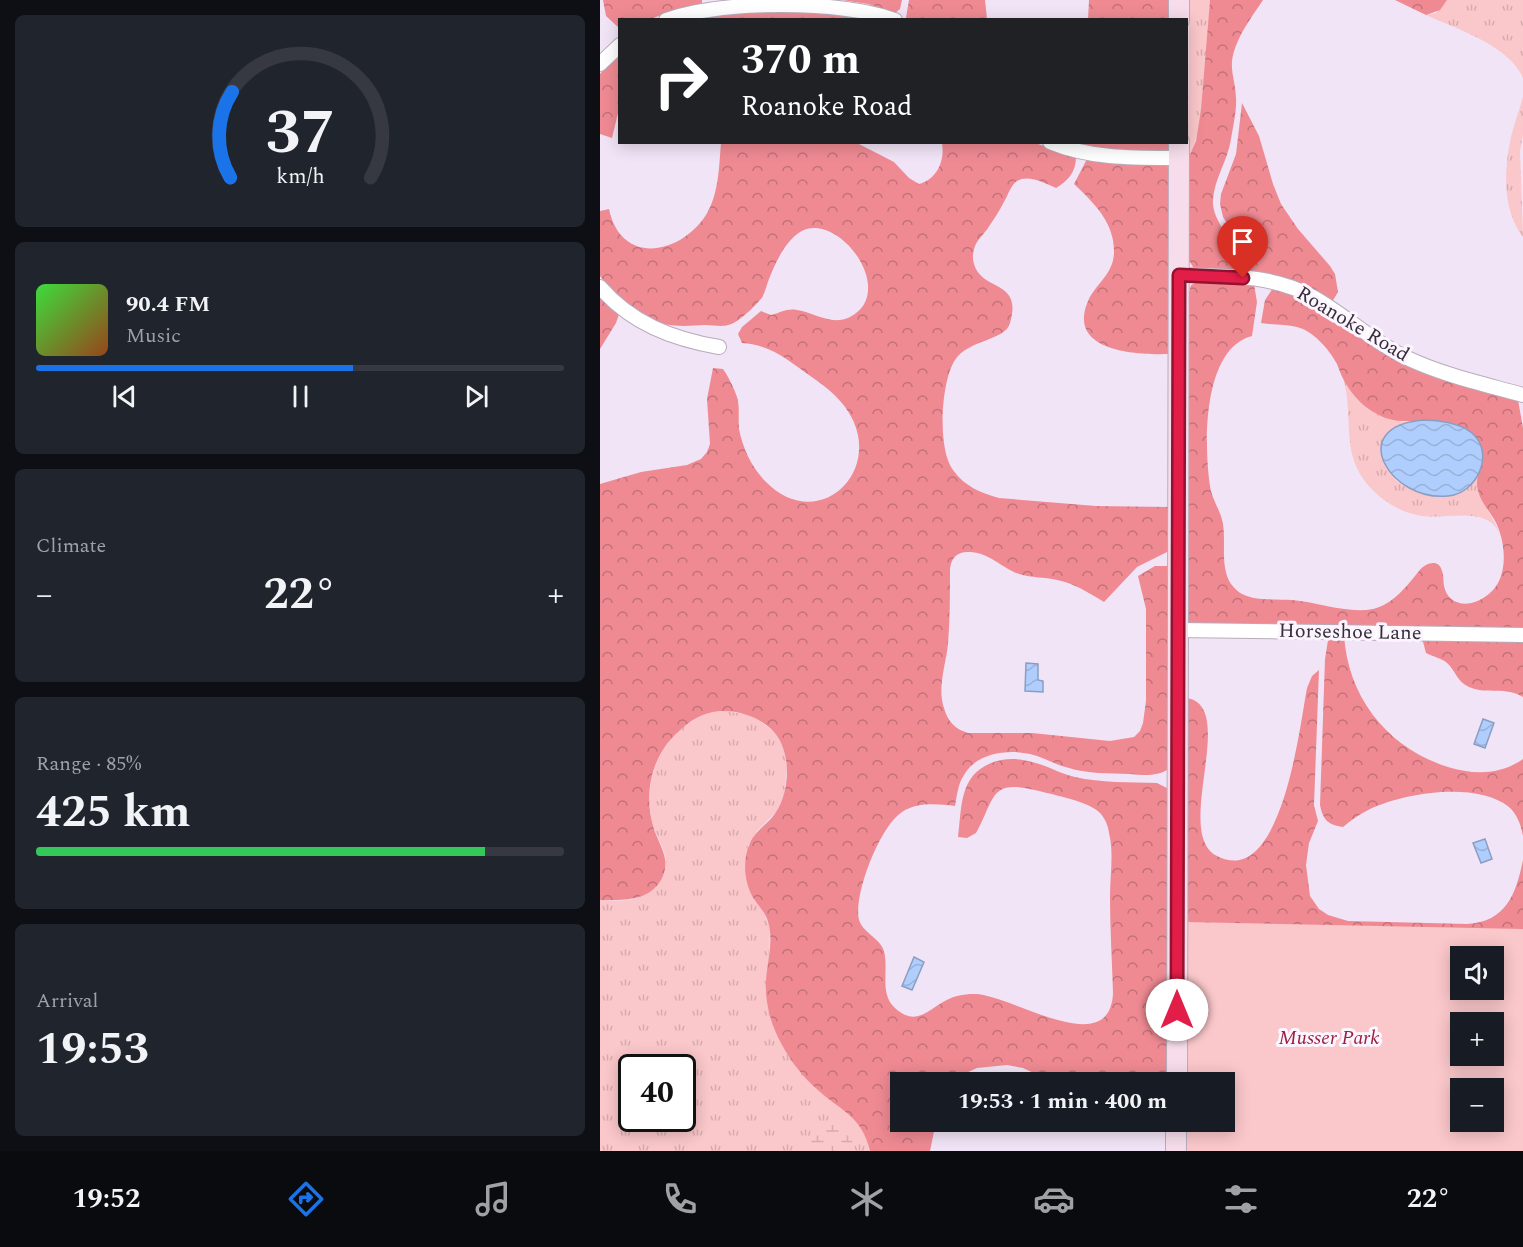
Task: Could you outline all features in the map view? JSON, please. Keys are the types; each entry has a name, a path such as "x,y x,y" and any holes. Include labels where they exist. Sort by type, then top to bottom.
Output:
{"street":[{"path":"1179,0 1179,18"},
{"path":"673,18 703,9 775,4 854,7 890,18"},
{"path":"600,64 618,47"},
{"path":"1055,144 1096,154 1179,150 1177,1072"},
{"name":"Roanoke Road","path":"1179,275 1255,279 1291,287 1321,301 1366,334 1404,357 1445,372 1523,395"},
{"path":"600,286 627,312 652,328 674,337 719,347"},
{"name":"Horseshoe Lane","path":"1178,630 1523,635"},
{"path":"1176,1132 1176,1151"}],"green space":[{"path":"603,0 702,0 702,4 654,18 618,18 618,27 606,16"},
{"path":"842,0 902,0 900,9 895,13 868,4"},
{"path":"909,0 985,0 987,18 906,18"},
{"path":"1089,0 1170,0 1170,18 1088,18"},
{"path":"1189,0 1210,0 1203,105 1195,144 1188,159"},
{"path":"1210,0 1263,0 1244,29 1236,45 1232,61 1236,93 1235,118 1213,200 1217,219 1237,255 1236,271 1197,269 1188,259 1188,159 1196,141 1201,110"},
{"path":"1395,0 1447,0 1440,10 1426,15"},
{"path":"1447,0 1523,0 1523,78 1507,57 1495,48 1426,15 1436,13"},
{"path":"820,10 866,18 698,18 735,12"},
{"path":"618,54 618,113 612,138 600,134 600,74"},
{"path":"1523,96 1523,135 1520,151 1523,237 1511,214 1506,176 1511,137"},
{"path":"1242,103 1259,136 1281,204 1298,229 1335,274 1338,292 1332,302 1251,272 1244,250 1223,217 1220,204 1221,194 1236,154"},
{"path":"721,144 859,144 894,162 909,178 919,184 935,174 941,163 942,144 1038,144 1076,157 1075,167 1070,176 1056,188 1026,178 1017,181 975,246 973,260 978,273 1006,292 1011,299 1013,309 1007,329 961,353 950,370 943,415 943,432 948,460 953,470 968,485 999,498 1096,506 1169,507 1169,551 1137,567 1104,602 1069,583 1019,574 982,554 964,552 957,555 950,569 949,635 941,692 942,700 950,721 968,733 1032,733 1110,741 1134,737 1140,731 1143,723 1146,701 1146,609 1138,576 1155,566 1169,566 1169,769 1149,775 1099,773 1076,770 1035,755 1021,753 993,754 984,757 969,768 964,775 955,806 935,804 908,809 902,812 885,831 864,879 858,909 859,920 861,925 882,946 887,996 895,1008 902,1013 914,1017 920,1016 951,998 974,994 990,997 1055,1019 1077,1024 1095,1023 1108,1013 1113,993 1110,909 1111,848 1105,819 1094,808 1080,802 1039,791 1011,787 1002,789 996,794 976,833 967,838 958,837 964,794 973,776 981,769 996,761 1011,759 1038,763 1069,776 1085,779 1157,783 1169,789 1168,1072 1031,1072 1007,1065 977,1068 968,1072 890,1072 890,1132 934,1132 930,1151 870,1151 862,1130 856,1122 812,1085 794,1065 780,1041 769,1014 766,988 770,929 766,916 748,886 745,864 747,850 753,838 773,816 781,803 786,780 786,757 777,736 770,728 759,720 740,713 726,711 708,713 686,725 668,743 655,765 649,803 654,829 665,860 661,880 656,887 642,896 600,900 600,484 641,472 687,465 701,459 710,444 707,399 713,368 723,369 734,390 739,408 739,429 745,450 752,463 765,481 785,496 806,502 824,499 840,489 852,475 859,456 858,435 849,413 835,396 776,353 760,346 742,343 738,334 742,327 761,311 771,315 793,310 836,320 850,317 862,307 868,295 867,280 854,252 842,240 829,232 815,228 799,233 780,255 762,298 741,318 726,326 676,326 652,320 627,304 600,276 600,211 609,209 616,227 626,240 638,246 652,248 667,246 682,239 695,229 706,215 714,198"},
{"path":"1074,144 1170,144 1168,150 1162,152 1104,149"},
{"path":"1087,159 1163,164 1169,167 1169,354 1140,353 1109,347 1096,340 1087,331 1084,318 1088,301 1111,267 1114,253 1111,232 1102,214 1074,184"},
{"path":"1197,282 1254,284 1257,302 1252,336 1236,345 1224,359 1215,379 1207,424 1210,486 1223,524 1226,570 1234,588 1244,595 1258,599 1302,601 1353,610 1373,609 1393,599 1419,571 1435,563 1440,567 1448,596 1455,602 1465,604 1488,595 1498,583 1503,568 1500,534 1477,488 1481,450 1476,438 1470,432 1448,422 1400,421 1388,419 1368,409 1351,391 1334,358 1315,337 1297,327 1261,323 1265,300 1273,288 1294,294 1313,304 1372,345 1518,400 1523,428 1523,631 1195,626 1187,623 1188,296 1191,285"},
{"path":"600,295 619,314 600,349"},
{"path":"1343,378 1359,401 1402,422 1411,422 1385,437 1381,446 1389,470 1395,479 1423,494 1442,496 1459,493 1479,473 1479,491 1499,531 1502,540 1497,528 1478,517 1417,515 1395,507 1375,492 1364,480 1353,456"},
{"path":"1329,634 1344,635 1347,658 1363,699 1375,718 1407,747 1448,767 1467,771 1496,771 1523,759 1523,836 1518,820 1509,807 1495,799 1460,792 1421,794 1385,803 1363,813 1343,827 1327,821 1320,805 1325,659"},
{"path":"1422,638 1523,639 1523,697 1510,692 1476,689 1465,685 1445,661 1426,653"},
{"name":"Musser Park","path":"1319,670 1314,805 1318,821 1309,843 1306,865 1310,896 1319,909 1328,915 1348,921 1467,924 1480,922 1500,912 1507,904 1517,884 1523,860 1523,1151 1329,1151 1186,958 1187,698 1201,706 1207,723 1207,746 1201,798 1201,823 1205,843 1217,856 1239,860 1258,849 1272,827 1284,798 1293,766 1307,688 1312,676"},
{"path":"712,711 745,714 759,720 776,734 784,749 787,767 784,795 776,812 757,831 748,846 745,865 751,893 765,915 770,929 767,1003 777,1035 860,1125 870,1151 600,1151 600,900 637,898 651,889 663,875 666,860 653,825 650,789 653,772 660,756 681,730 695,719"},
{"name":"Musser Park","path":"1186,922 1523,929 1523,1151 1185,1151 1185,1132 1235,1132 1235,1072 1186,1072"},
{"path":"830,1120 844,1127 856,1151 807,1151 818,1128"}],"water":[{"path":"1424,420 1455,424 1472,433 1479,442 1482,451 1480,472 1467,488 1458,494 1427,495 1409,488 1394,476 1384,463 1381,448 1386,435 1400,425"},
{"path":"1026,663 1038,664 1038,680 1043,681 1043,692 1025,691"},
{"path":"1483,719 1494,723 1485,748 1474,744"},
{"path":"1485,839 1492,859 1481,863 1473,843"},
{"path":"914,957 924,962 912,990 902,986"}],"route":[{"path":"1177,1010 1179,275 1243,278"}]}
